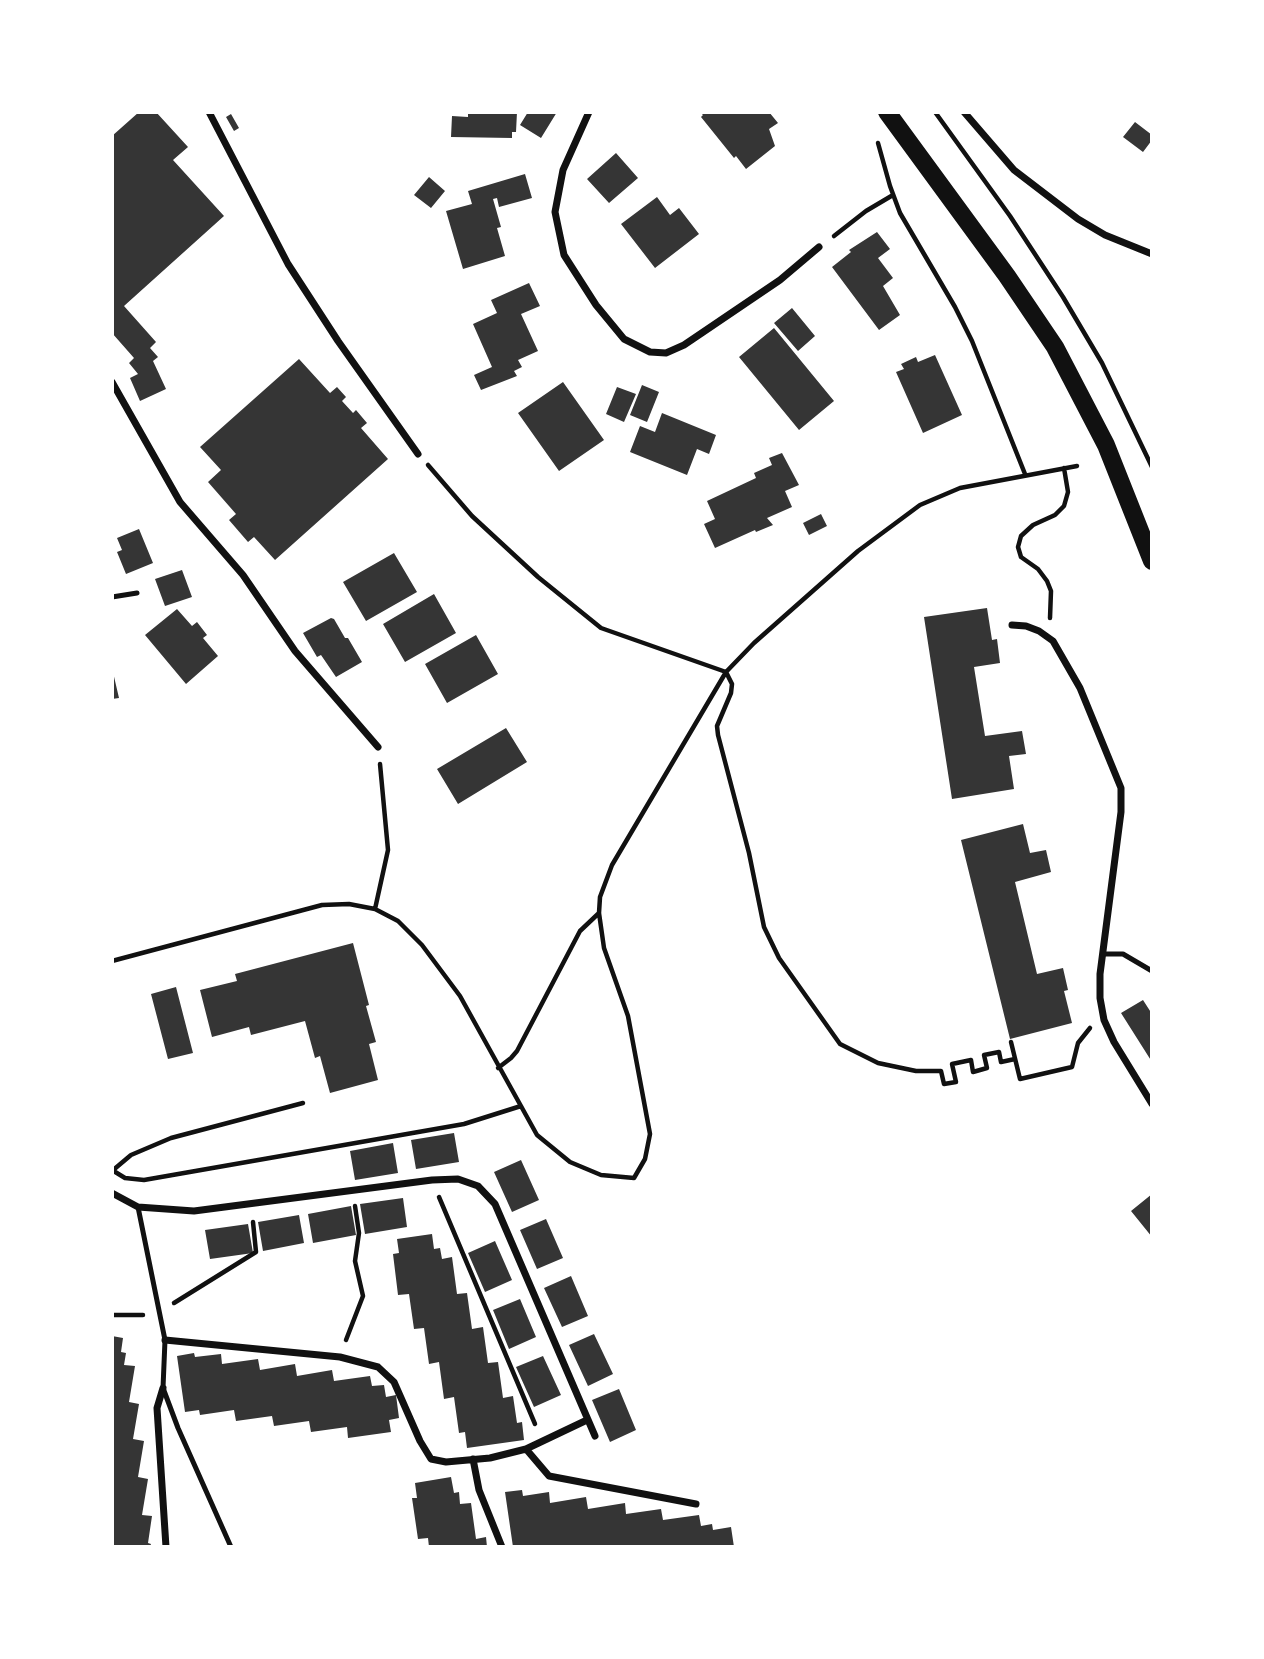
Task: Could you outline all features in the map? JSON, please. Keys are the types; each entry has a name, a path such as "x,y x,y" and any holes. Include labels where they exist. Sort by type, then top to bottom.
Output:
{"main road":[{"path":"887,112 1055,346 1106,445 1148,540 1152,561"}],"street":[{"path":"209,112 288,264 338,341 418,454"},
{"path":"589,112 563,170 555,212 564,255 596,305 624,339 650,352 666,353 684,345 780,280 819,247"},
{"path":"964,112 1014,170 1077,219 1105,235 1152,254"},
{"path":"112,382 180,502 243,576 295,651 378,747"},
{"path":"1012,625 1026,626 1054,641 1080,688 1121,788 1121,812 1100,998 1104,1020 1120,1053 1152,1104"},
{"path":"112,1193 138,1207 194,1211 432,1180 458,1179 478,1186 495,1204 595,1436"},
{"path":"165,1340 340,1357 378,1367 394,1382 420,1441 431,1459 446,1461 490,1458 526,1449 587,1420"},
{"path":"163,1388 157,1408 166,1547"},
{"path":"526,1449 549,1476 696,1504"},
{"path":"473,1459 479,1490 502,1547"}],"lane":[{"path":"112,597 137,593"},
{"path":"1103,954 1123,954 1152,971"},
{"path":"138,1207 165,1340 163,1388 177,1428 232,1547"}],"path":[{"path":"935,112 1010,216 1063,296 1102,363 1152,467"},
{"path":"878,142 893,195 912,236 955,307 972,341 1025,474"},
{"path":"819,247 866,211 893,195"},
{"path":"418,454 472,516 538,577 601,628 726,672 732,684 731,693 717,726 718,735 749,853 764,927 779,958 840,1044 878,1063 916,1071 941,1071 944,1084 956,1082 952,1065 971,1060 973,1072 987,1068 984,1055 999,1052 1001,1062 1015,1059"},
{"path":"112,961 322,905 349,904 375,909 398,921 422,945 460,996 537,1135 570,1161 601,1175 634,1178 645,1158 650,1134 628,1016 604,948 599,914 600,897 612,866 726,672 754,643 858,551 920,505 960,488 1077,466"},
{"path":"1046,636 1051,611 1051,591 1038,569 1021,557 1018,547 1021,536 1033,525 1055,515 1064,506 1068,492 1064,468"},
{"path":"375,909 388,850 378,747"},
{"path":"498,1068 517,1051 580,931 599,914"},
{"path":"1011,1042 1020,1079 1072,1067 1078,1043 1088,1029"},
{"path":"303,1103 171,1138 131,1155 112,1171 125,1178 145,1180 464,1125 522,1106"},
{"path":"432,1180 542,1441"},
{"path":"340,1357 363,1296 355,1261 359,1233 352,1190"},
{"path":"112,1315 139,1317 159,1312 257,1252 251,1203"}],"building":[{"path":"139,112 156,112 188,147 173,160 224,216 124,306 156,342 150,348 158,357 153,361 166,389 140,401 130,378 138,374 129,363 134,358 112,333 112,136"},
{"path":"468,112 517,112 516,132 512,132 512,138 451,137 452,116 468,117"},
{"path":"528,112 557,112 541,138 520,125"},
{"path":"700,112 769,112 778,123 769,129 775,146 746,169 736,156 734,158 701,117 703,115"},
{"path":"231,114 239,128 234,131 226,117"},
{"path":"1135,122 1152,135 1152,140 1143,152 1123,137"},
{"path":"616,153 638,178 609,203 587,179"},
{"path":"525,174 532,198 499,207 497,198 493,199 505,256 463,269 446,211 472,204 468,191"},
{"path":"429,177 445,191 431,208 414,195"},
{"path":"657,197 670,215 679,208 699,234 655,268 621,224"},
{"path":"877,232 890,249 878,258 893,278 883,286 900,315 879,330 832,267 851,252 849,250"},
{"path":"529,283 540,306 521,314 538,351 518,360 522,367 514,371 517,376 481,390 474,375 492,367 473,324 497,313 491,300"},
{"path":"792,308 815,336 798,351 774,323"},
{"path":"774,328 834,401 799,430 739,357"},
{"path":"935,355 962,415 923,433 896,372 904,369 901,364 916,357 918,362"},
{"path":"299,359 330,393 337,387 346,397 342,401 353,413 356,410 367,423 361,428 388,459 275,560 254,537 248,542 229,520 236,514 208,482 221,470 200,447"},
{"path":"563,382 604,440 559,471 518,413"},
{"path":"642,385 659,392 647,422 630,415"},
{"path":"617,387 636,394 624,422 606,414"},
{"path":"662,413 716,435 709,454 697,449 687,475 630,452 640,426 655,432"},
{"path":"782,453 799,485 785,491 792,507 767,518 773,525 715,548 704,524 715,519 707,501 756,478 754,473 772,465 769,458"},
{"path":"821,514 827,526 809,535 803,523"},
{"path":"139,529 153,563 126,574 117,552 122,550 117,538"},
{"path":"394,553 417,592 366,621 343,582"},
{"path":"182,570 192,597 165,606 155,579"},
{"path":"434,594 456,633 405,662 383,624"},
{"path":"987,608 992,640 997,639 1000,663 974,667 985,736 1022,731 1026,754 1009,756 1014,789 952,799 924,617"},
{"path":"177,609 192,626 197,622 207,635 203,638 218,656 186,684 145,635"},
{"path":"331,618 345,638 348,638 362,662 336,677 321,655 317,657 303,633"},
{"path":"476,635 498,674 447,703 425,664"},
{"path":"112,668 119,698 112,699"},
{"path":"506,728 527,762 458,804 437,769"},
{"path":"1023,824 1030,853 1046,850 1051,872 1015,882 1037,974 1063,968 1068,990 1064,991 1072,1023 1010,1039 961,840"},
{"path":"353,943 376,1042 369,1044 378,1080 330,1093 320,1056 315,1058 305,1021 251,1035 249,1027 212,1037 200,990 237,981 235,974"},
{"path":"176,987 193,1053 168,1059 151,994"},
{"path":"1143,1000 1152,1014 1152,1062 1121,1013"},
{"path":"454,1133 459,1162 416,1169 411,1140"},
{"path":"393,1143 398,1173 355,1180 350,1151"},
{"path":"521,1160 539,1200 512,1212 494,1172"},
{"path":"1152,1194 1152,1237 1131,1211"},
{"path":"403,1198 407,1227 365,1234 360,1204"},
{"path":"351,1206 356,1235 313,1243 308,1214"},
{"path":"299,1215 304,1243 263,1251 258,1222"},
{"path":"546,1219 563,1258 537,1269 520,1230"},
{"path":"248,1224 253,1253 210,1259 205,1230"},
{"path":"432,1234 434,1249 440,1248 442,1259 452,1257 457,1294 467,1293 472,1329 483,1327 488,1363 498,1362 503,1398 513,1396 517,1423 522,1422 524,1440 467,1448 465,1432 459,1433 454,1397 444,1399 439,1362 429,1364 424,1328 414,1329 409,1294 398,1295 393,1254 399,1253 397,1239"},
{"path":"495,1241 512,1280 485,1292 468,1253"},
{"path":"571,1276 588,1316 562,1327 544,1288"},
{"path":"520,1299 536,1337 509,1349 493,1310"},
{"path":"594,1334 613,1374 588,1386 569,1345"},
{"path":"112,1336 123,1338 121,1352 126,1353 124,1365 135,1366 129,1402 139,1404 133,1439 144,1441 138,1477 148,1479 142,1515 152,1516 148,1543 151,1544 150,1547 112,1547"},
{"path":"194,1353 195,1357 221,1354 222,1364 258,1359 260,1370 295,1364 297,1376 332,1370 334,1381 370,1376 372,1386 384,1385 386,1397 396,1395 399,1418 389,1420 391,1432 348,1438 347,1427 311,1432 309,1421 274,1426 272,1416 236,1421 234,1410 200,1415 199,1410 185,1412 177,1356"},
{"path":"543,1356 561,1395 534,1407 516,1367"},
{"path":"619,1389 636,1430 610,1442 592,1400"},
{"path":"451,1477 454,1493 459,1492 460,1504 471,1503 476,1539 486,1537 487,1547 429,1547 428,1538 418,1539 412,1498 417,1498 415,1483"},
{"path":"522,1490 523,1496 549,1492 550,1503 586,1497 588,1509 625,1503 626,1514 661,1509 663,1520 699,1515 701,1526 712,1524 713,1530 731,1527 734,1547 513,1547 505,1492"}]}
